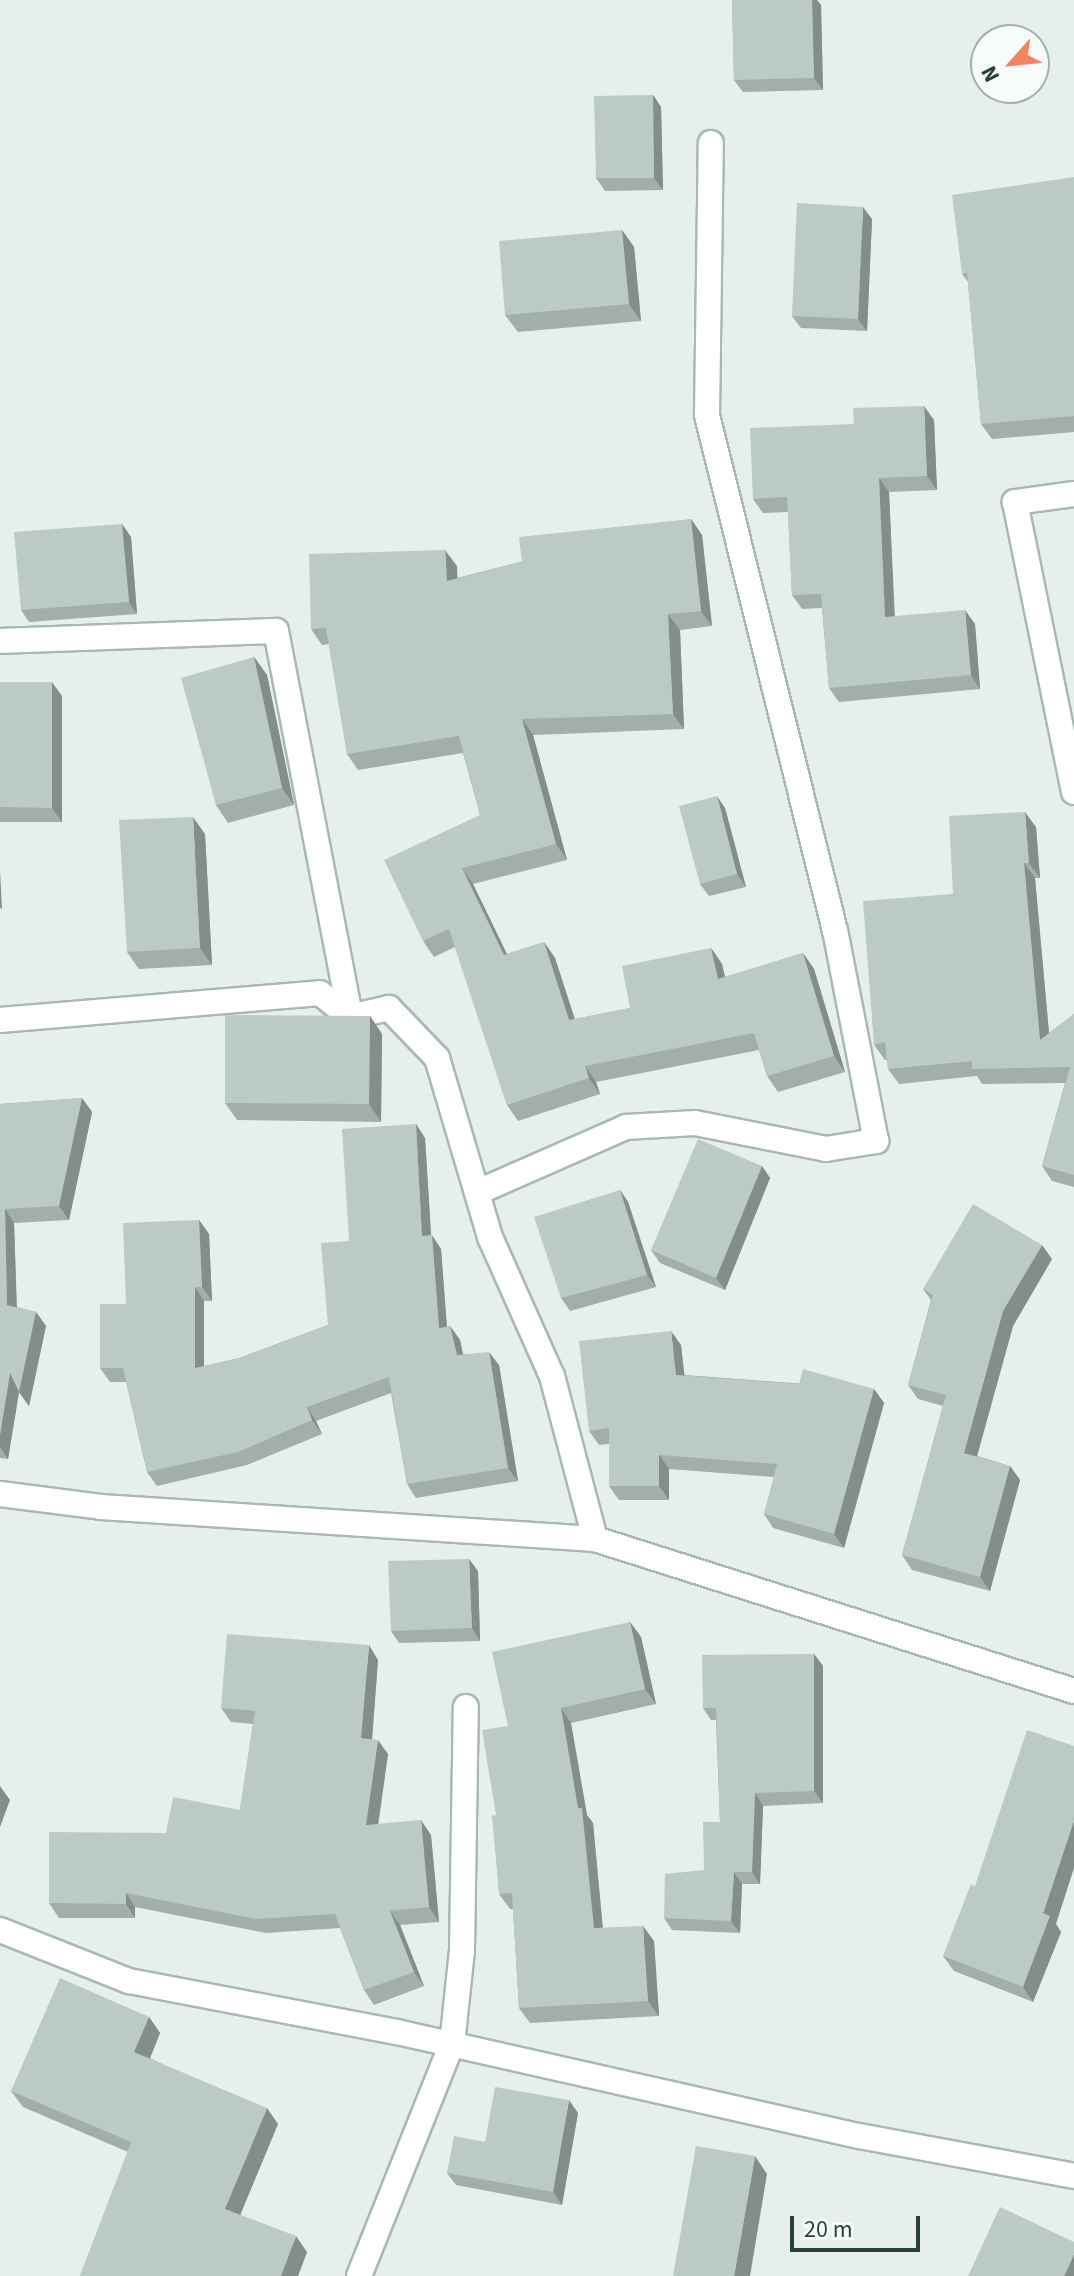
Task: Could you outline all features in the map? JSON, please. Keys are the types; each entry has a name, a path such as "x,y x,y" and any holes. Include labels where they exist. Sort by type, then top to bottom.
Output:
{"street":[{"path":"478,1192 626,1127 695,1123 826,1149 876,1141 835,931 707,415 711,143"},
{"path":"1074,494 1015,502 1074,792"},
{"path":"0,641 276,631 350,1017"},
{"path":"0,1020 320,993 350,1017"},
{"path":"350,1017 389,1008 437,1058 490,1237 552,1376 595,1539"},
{"path":"0,1494 101,1507 595,1539 1074,1691"},
{"path":"359,2276 452,2044 462,1950 466,1707"},
{"path":"0,1930 129,1981 452,2044 859,2136 1074,2176"}],"building":[{"path":"732,0 812,0 814,78 734,80"},
{"path":"653,95 654,178 596,178 594,96"},
{"path":"1074,177 1074,416 981,424 967,273 962,274 952,195"},
{"path":"797,203 863,207 858,319 792,316"},
{"path":"622,230 629,304 505,315 499,241"},
{"path":"924,406 927,476 879,478 885,617 965,610 971,675 829,688 821,594 792,595 787,497 753,499 750,428 854,424 853,408"},
{"path":"691,519 701,611 668,614 673,714 522,719 556,844 462,868 504,955 544,942 569,1020 630,1008 622,966 711,948 718,979 803,953 834,1056 767,1076 754,1033 585,1066 589,1078 507,1105 449,929 423,941 384,860 480,815 459,736 347,754 326,628 311,629 309,554 445,550 447,581 522,562 519,537"},
{"path":"122,524 129,602 21,610 14,532"},
{"path":"254,657 282,788 216,805 181,678"},
{"path":"0,682 52,682 52,808 0,807"},
{"path":"717,796 737,874 700,884 679,806"},
{"path":"1025,812 1029,863 1024,863 1040,1040 1074,1014 1074,1175 1042,1166 1070,1067 972,1069 972,1061 888,1069 885,1042 874,1045 863,901 953,894 949,816"},
{"path":"193,817 200,948 127,952 119,820"},
{"path":"225,1015 370,1016 369,1104 225,1103"},
{"path":"82,1098 59,1206 5,1209 7,1305 36,1312 19,1392 10,1373 0,1435 0,1104"},
{"path":"416,1124 422,1236 432,1235 439,1328 450,1326 457,1355 489,1352 508,1468 407,1484 389,1377 307,1407 312,1420 238,1452 147,1472 123,1368 100,1368 100,1304 126,1304 123,1223 199,1220 202,1287 195,1287 195,1368 239,1358 328,1325 321,1243 349,1241 342,1129"},
{"path":"698,1139 762,1166 716,1278 651,1250"},
{"path":"620,1190 647,1275 561,1298 534,1217"},
{"path":"973,1204 1042,1245 1003,1311 964,1453 1010,1466 980,1577 902,1555 946,1395 908,1385 933,1295 923,1289"},
{"path":"671,1331 676,1375 799,1384 803,1369 874,1389 834,1534 764,1514 777,1464 659,1455 659,1486 609,1486 609,1428 589,1431 579,1341"},
{"path":"469,1559 472,1628 391,1631 388,1561"},
{"path":"630,1622 645,1689 561,1708 578,1808 582,1808 594,1928 643,1926 648,2001 519,2008 512,1893 499,1894 492,1816 496,1815 482,1730 508,1726 492,1652"},
{"path":"227,1634 369,1645 361,1738 378,1740 366,1825 421,1820 429,1907 390,1911 414,1972 364,1990 335,1914 256,1919 126,1893 126,1904 49,1903 49,1832 166,1833 173,1797 240,1810 255,1711 221,1708"},
{"path":"814,1654 814,1791 755,1793 752,1872 734,1872 731,1921 664,1918 665,1874 704,1870 703,1822 720,1822 716,1708 703,1708 702,1655"},
{"path":"1027,1730 1074,1746 1074,1820 1043,1913 1050,1916 1023,1987 943,1956 971,1884 975,1886"},
{"path":"60,1978 149,2017 134,2052 267,2108 225,2209 296,2236 281,2276 80,2276 131,2142 11,2091"},
{"path":"495,2087 569,2100 553,2192 447,2173 454,2136 485,2142"},
{"path":"696,2146 755,2156 734,2276 673,2276"},
{"path":"1000,2207 1074,2242 1074,2254 1064,2276 968,2276"}]}
